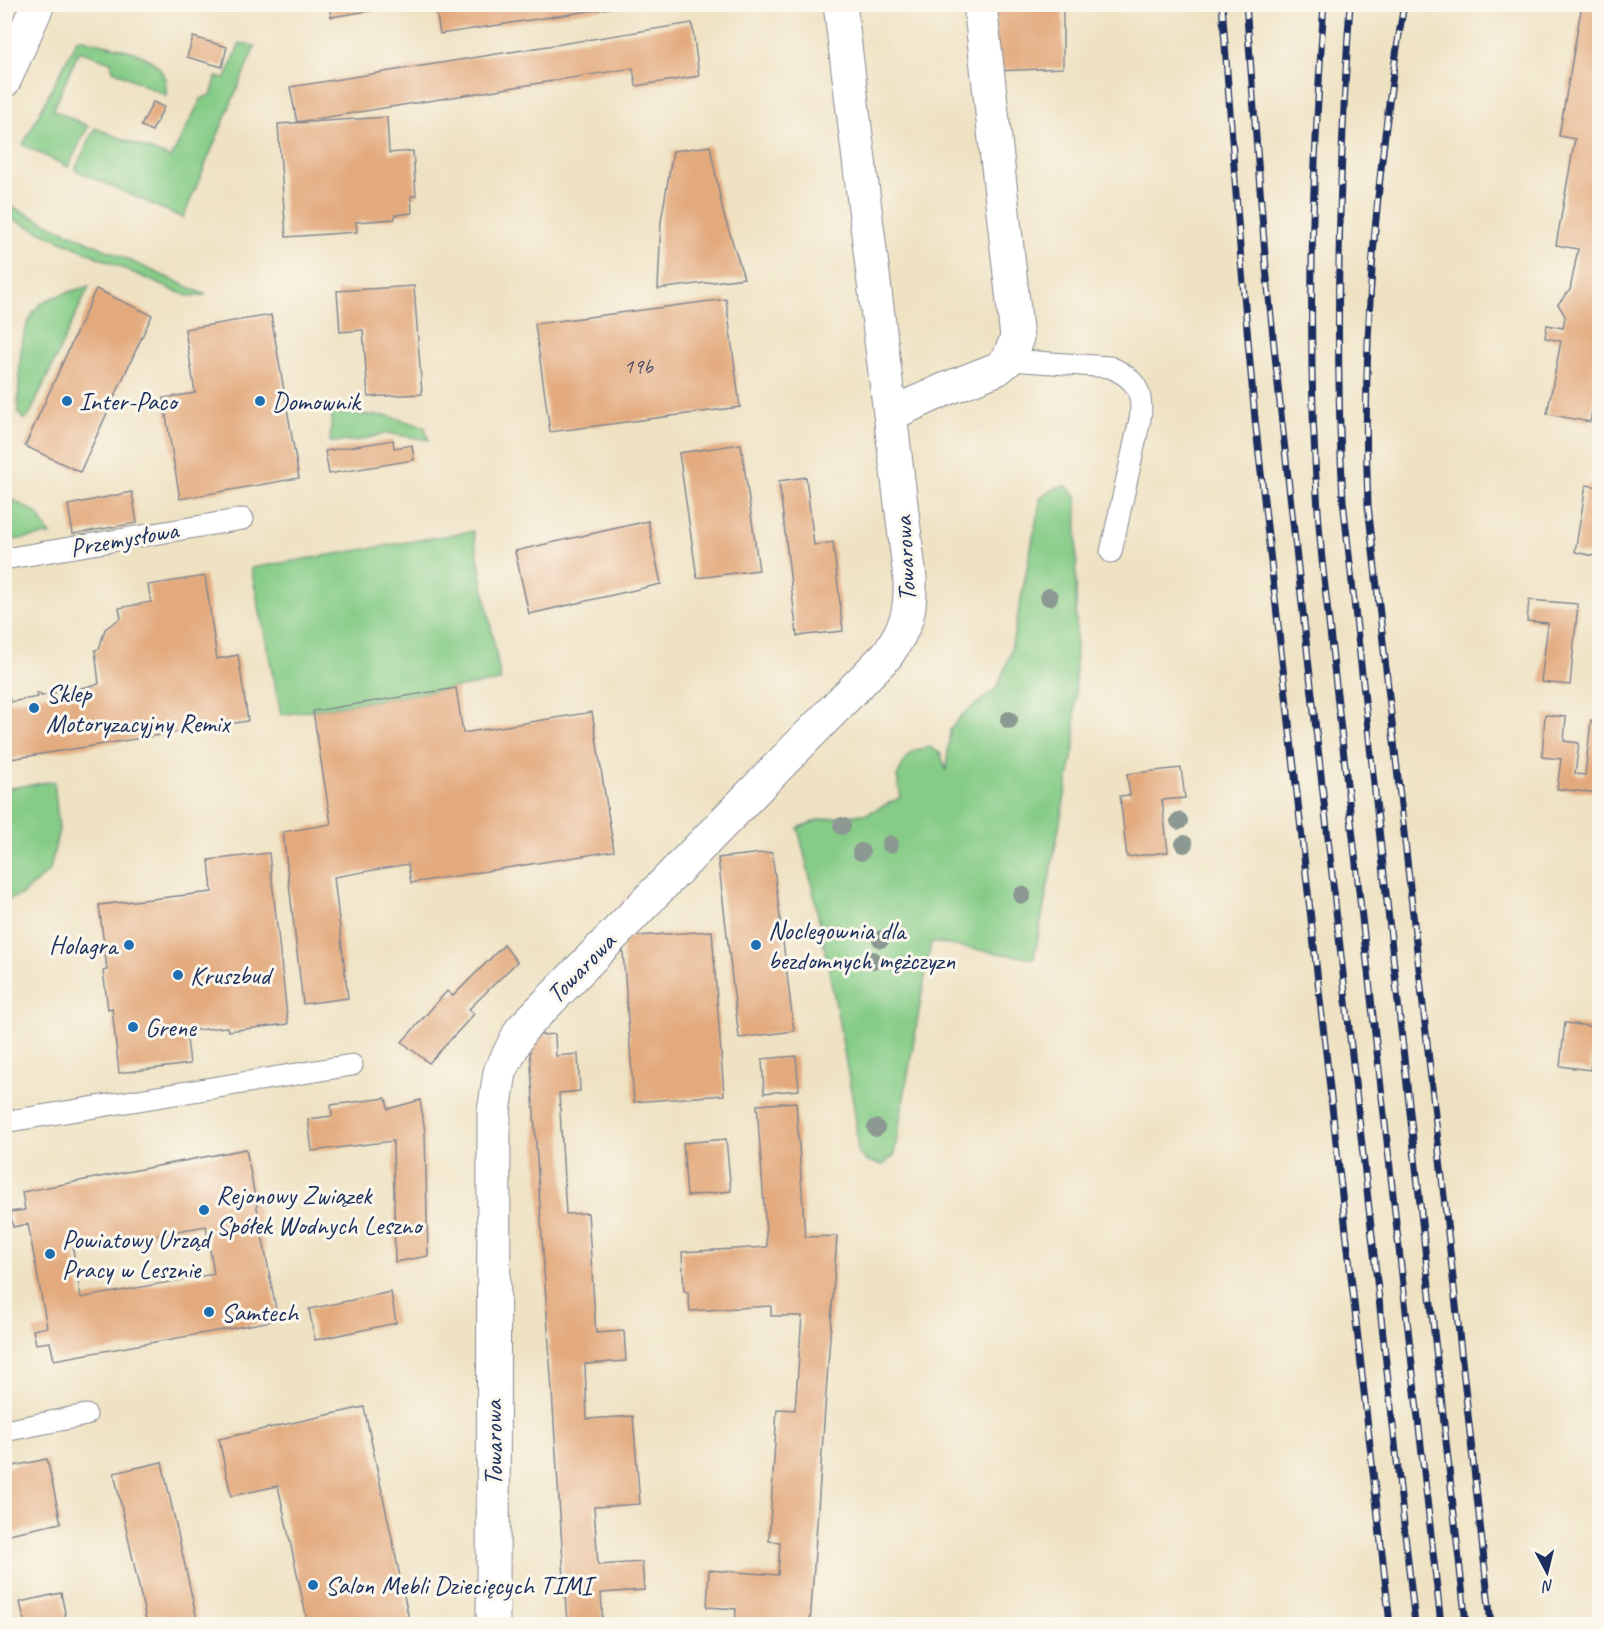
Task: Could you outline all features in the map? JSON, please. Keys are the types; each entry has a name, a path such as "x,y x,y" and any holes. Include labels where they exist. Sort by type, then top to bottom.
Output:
{"street":[{"path":"4,81 38,4"},
{"name":"Towarowa","path":"493,1624 494,1124 500,1072 521,1030 887,655 903,632 911,606 910,578 891,414 840,4"},
{"path":"891,414 998,369 1008,360 1017,338 980,4"}],"lane":[{"path":"1008,360 1110,367 1123,372 1133,381 1139,392 1142,406 1140,419 1111,552"},
{"name":"Przemysłowa","path":"4,559 243,519"},
{"path":"4,1122 352,1065"},
{"path":"4,1431 86,1414"}],"green space":[{"path":"78,38 134,52 154,62 163,75 167,96 113,70 111,62 79,51 53,110 88,126 68,167 23,145"},
{"path":"240,43 255,46 183,218 75,170 95,128 171,158 201,99 212,94 216,77 226,78"},
{"path":"5,204 206,295 188,296 170,289 5,216"},
{"path":"89,286 29,416 24,420 18,413 19,371 27,326 41,304 51,298"},
{"path":"332,413 389,416 425,427 429,440 387,433 356,441 330,442"},
{"path":"1067,486 1077,498 1075,743 1034,959 931,942 894,1155 883,1165 866,1161 858,1152 855,1113 836,1006 798,828 818,820 869,813 901,797 897,777 905,760 915,750 930,747 941,754 946,771 950,730 962,715 997,688 1010,655 1041,497 1057,487"},
{"path":"4,495 38,514 50,535 5,541"},
{"path":"473,531 501,681 281,715 251,568"},
{"path":"54,781 59,829 50,870 23,894 5,901 5,789"}],"building":[{"path":"329,4 401,4 401,6 331,17"},
{"path":"435,4 622,4 622,6 440,34"},
{"path":"996,4 1063,4 1063,68 996,71"},
{"path":"1582,4 1599,4 1599,386 1597,385 1590,422 1547,414 1561,341 1545,338 1547,325 1563,328 1565,316 1558,304 1570,290 1578,249 1556,245 1575,139 1559,136"},
{"path":"692,23 699,76 636,86 633,68 297,122 290,87"},
{"path":"193,37 227,47 222,67 187,57"},
{"path":"153,102 164,107 152,131 141,126"},
{"path":"387,117 389,153 413,151 416,196 411,196 412,213 395,215 395,219 356,222 357,232 286,237 278,124"},
{"path":"710,146 723,212 744,278 658,289 661,221 673,151"},
{"path":"414,286 422,394 368,397 363,330 340,332 337,291"},
{"path":"96,289 152,315 80,472 25,446"},
{"path":"726,299 740,407 550,432 535,324"},
{"path":"271,315 299,478 180,499 163,398 195,393 185,329"},
{"path":"393,440 394,448 412,445 414,460 329,474 325,451"},
{"path":"741,444 759,570 697,578 679,453"},
{"path":"806,477 814,545 833,542 843,631 797,636 779,481"},
{"path":"1586,485 1599,487 1599,557 1575,552"},
{"path":"132,492 137,523 73,534 68,505"},
{"path":"648,521 661,584 529,614 515,551"},
{"path":"205,576 217,659 238,655 248,721 4,760 4,704 8,703 7,700 10,699 10,702 38,697 37,693 41,696 68,690 68,687 71,687 71,690 99,684 95,650 99,649 105,629 121,618 119,608 151,602 148,585"},
{"path":"1529,600 1578,604 1570,685 1541,682 1548,623 1527,621"},
{"path":"456,688 463,733 592,712 614,851 411,883 408,864 334,877 348,998 303,1004 283,832 331,824 313,711"},
{"path":"1545,715 1566,717 1564,741 1579,743 1575,774 1585,775 1591,720 1599,721 1599,793 1557,789 1561,759 1542,757"},
{"path":"1181,768 1185,798 1162,800 1168,852 1127,857 1120,796 1130,795 1127,774"},
{"name":"Noclegownia dla bezdomnych mężczyzn","path":"772,852 794,1031 739,1038 718,858"},
{"path":"269,853 288,1024 228,1031 227,1027 186,1031 190,1064 119,1073 112,1008 108,1009 103,971 107,970 99,905 212,892 209,860"},
{"path":"712,931 724,1095 634,1102 622,937"},
{"path":"504,945 517,962 469,1009 474,1014 429,1063 402,1042 447,991 453,996"},
{"path":"1565,1023 1596,1027 1590,1070 1560,1066"},
{"path":"555,1034 556,1056 578,1054 580,1091 559,1093 566,1214 588,1213 596,1333 624,1331 626,1361 585,1364 587,1419 633,1416 640,1504 594,1507 598,1565 642,1562 644,1590 601,1593 603,1624 567,1624 529,1036"},
{"path":"796,1056 799,1090 764,1093 762,1059"},
{"path":"386,1098 388,1109 420,1100 425,1132 428,1256 395,1262 393,1141 312,1151 308,1119 332,1116 331,1105"},
{"path":"796,1102 805,1237 837,1236 810,1624 735,1624 736,1609 707,1607 709,1570 778,1575 780,1542 769,1541 777,1409 795,1410 802,1316 771,1316 771,1306 690,1311 688,1292 684,1291 682,1252 767,1247 757,1105"},
{"path":"726,1139 731,1191 687,1196 683,1143"},
{"path":"246,1149 278,1320 54,1360 50,1342 36,1344 33,1330 47,1327 28,1224 13,1227 10,1212 25,1210 22,1192","holes":["206,1226 214,1274 81,1298 73,1249"]},
{"path":"391,1292 396,1323 315,1340 309,1309"},
{"path":"364,1407 410,1624 308,1624 278,1486 231,1496 219,1439"},
{"path":"47,1459 61,1523 4,1535 4,1468"},
{"path":"162,1462 198,1624 147,1624 114,1473"},
{"path":"61,1593 66,1618 25,1624 20,1602"}],"railway":[{"path":"1222,4 1255,419 1390,1624"},
{"path":"1246,4 1266,268 1281,414 1415,1624"},
{"path":"1324,4 1313,212 1312,352 1317,491 1322,560 1441,1624"},
{"path":"1350,4 1343,128 1338,314 1343,500 1466,1624"},
{"path":"1404,4 1378,191 1373,254 1367,379 1368,505 1491,1624"}],"place":[{"name":"Inter-Paco","path":"67,401"},
{"name":"Domownik","path":"260,401"},
{"name":"Sklep Motoryzacyjny Remix","path":"34,708"},
{"name":"Holagra","path":"129,945"},
{"name":"Noclegownia dla bezdomnych mężczyzn","path":"756,945"},
{"name":"Kruszbud","path":"178,975"},
{"name":"Grene","path":"133,1027"},
{"name":"Rejonowy Związek Spółek Wodnych Leszno","path":"204,1210"},
{"name":"Powiatowy Urząd Pracy w Lesznie","path":"50,1254"},
{"name":"Samtech","path":"209,1312"},
{"name":"Salon Mebli Dziecięcych TIMI","path":"313,1585"}]}
